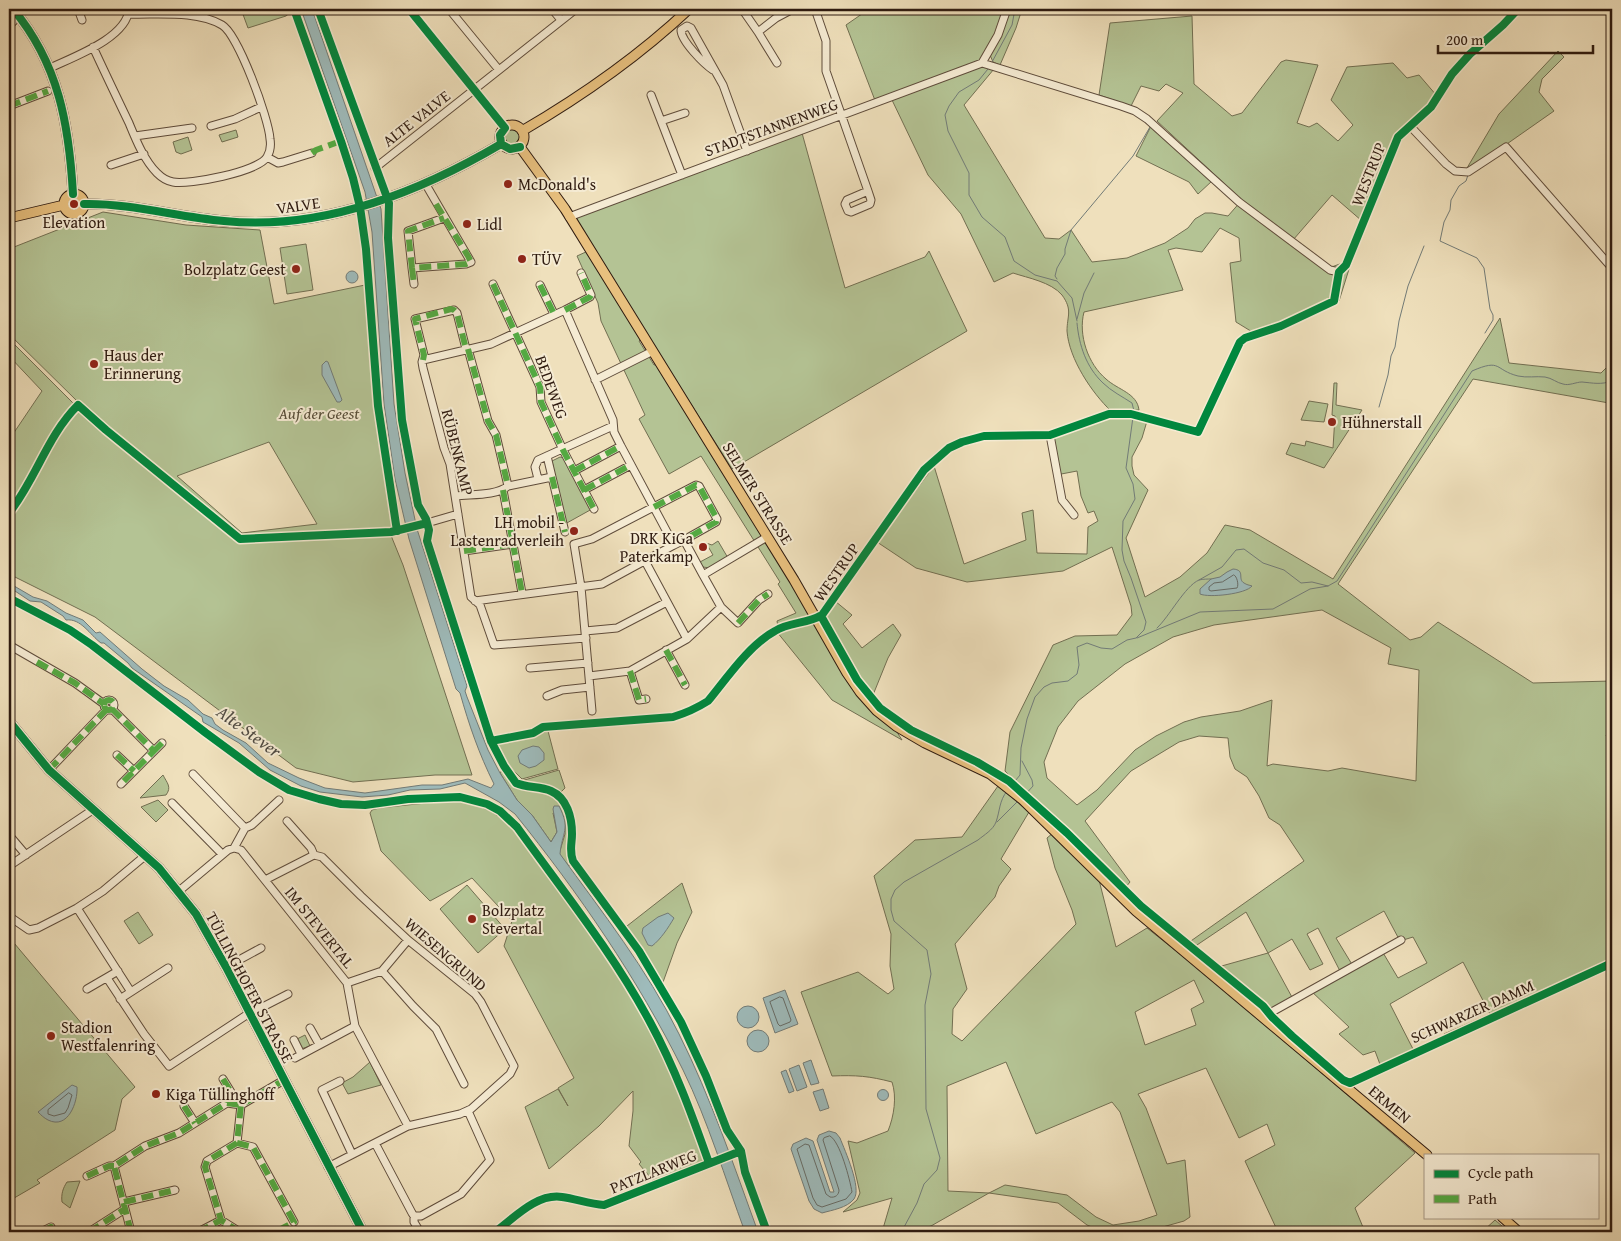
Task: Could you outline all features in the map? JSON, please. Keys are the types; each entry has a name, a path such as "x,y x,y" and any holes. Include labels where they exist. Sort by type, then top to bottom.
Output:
{"main road":[{"path":"13,9 38,43 50,68 62,102 73,194"},
{"path":"522,131 612,73 663,33 689,9"},
{"path":"514,126 522,131 524,139 520,147 510,150 501,144 500,135 505,128 514,126"},
{"name":"VALVE","path":"84,204 121,206 190,218 255,223 315,218 384,199 425,183 470,162 501,144"},
{"name":"SELMER STRASSE","path":"520,147 550,186 653,351 817,618 853,683 868,702 885,718 909,734 975,766 1009,788 1022,799"},
{"path":"64,205 68,212 75,214 81,212 84,204 82,198 73,194"},
{"path":"64,205 68,197 73,194"},
{"path":"9,218 64,205"},
{"name":"TÜLLINGHOFER STRASSE","path":"9,721 49,770 146,855 196,914 363,1232"},
{"name":"ERMEN","path":"1022,799 1136,911 1426,1154"},
{"path":"1503,1218 1519,1232"}],"street":[{"path":"78,9 82,20"},
{"path":"409,9 505,128"},
{"path":"449,9 499,70"},
{"path":"552,9 561,20"},
{"name":"ALTE VALVE","path":"375,168 576,9"},
{"path":"742,9 777,63"},
{"path":"758,32 776,18 793,9"},
{"path":"815,9 826,41 826,71 868,191"},
{"path":"982,63 998,35 1007,9"},
{"name":"WESTRUP","path":"982,63 1121,106 1142,115 1239,202 1334,272 1338,272 1346,265 1398,137 1431,107 1452,74 1470,54 1518,9"},
{"path":"50,68 93,48 120,28 129,11 198,16 222,25 232,35 239,49 261,107 270,137 267,157 259,165 245,171 207,179 173,182 165,179 157,173 144,154 93,48"},
{"path":"713,70 691,28 683,27 681,30 682,35 694,52 713,70 723,85 747,151"},
{"name":"STADTSTANNENWEG","path":"569,216 982,63"},
{"path":"9,106 48,90"},
{"path":"651,95 682,175"},
{"path":"211,126 235,119 261,107"},
{"path":"661,121 685,113"},
{"path":"1410,126 1446,164 1456,171 1468,172 1506,147 1612,268"},
{"path":"135,136 192,128"},
{"path":"267,157 283,162 312,153"},
{"path":"111,165 144,154"},
{"path":"412,268 466,264 470,262 425,183"},
{"path":"414,284 408,231 444,218"},
{"path":"423,360 491,344 590,297 591,294 581,273"},
{"name":"BEDEWEG","path":"493,284 540,387 541,402 562,450 594,509"},
{"path":"540,285 554,314"},
{"name":"RÜBENKAMP","path":"467,349 457,313 454,310 451,309 415,319 424,355 423,368 450,464 471,597 480,605 494,645 585,634 617,628 667,602"},
{"path":"565,310 613,420 613,426 621,446 674,545"},
{"path":"467,349 488,421 496,436 522,594"},
{"path":"595,380 653,351"},
{"path":"538,480 535,467 538,460 613,426"},
{"name":"WESTRUP","path":"543,727 673,716 690,711 708,701 746,656 768,636 781,628 822,615 924,470 949,448 962,442 984,436 1050,435 1062,500 1074,515"},
{"path":"574,471 621,446"},
{"path":"547,456 565,532"},
{"path":"584,490 631,465"},
{"path":"456,496 484,494 552,477"},
{"path":"475,601 522,594 581,587 602,584 716,522 717,519 700,486 696,485 592,540 574,544 581,587 592,711"},
{"path":"427,523 458,514"},
{"path":"703,575 767,536"},
{"path":"684,540 721,607 738,623 759,600 768,594"},
{"path":"464,551 513,544"},
{"path":"645,561 687,639"},
{"path":"589,676 630,671 687,639 721,607"},
{"path":"9,645 75,683 108,707 154,751"},
{"path":"666,650 685,685"},
{"path":"530,668 588,664"},
{"path":"630,671 639,700 646,699"},
{"path":"547,696 562,690 590,687"},
{"path":"49,770 108,707"},
{"path":"121,784 162,743"},
{"path":"117,754 134,771"},
{"path":"193,774 245,828"},
{"path":"178,891 222,854 234,848 245,828 252,825 279,800"},
{"path":"172,803 222,854"},
{"path":"9,866 94,809"},
{"name":"WIESENGRUND","path":"287,821 311,848 314,855 322,857 408,940 475,994 514,1066 510,1074 468,1111 408,1126 328,1167"},
{"path":"9,835 26,855"},
{"name":"IM STEVERTAL","path":"234,848 241,850 347,983 354,1026 408,1126"},
{"path":"10,917 29,930 38,928 77,908 103,891 146,855"},
{"path":"265,880 314,855"},
{"path":"77,908 131,992"},
{"path":"347,983 382,971 408,940"},
{"path":"1264,1019 1270,1013 1401,940"},
{"path":"226,968 261,948"},
{"name":"SCHWARZER DAMM","path":"1345,1086 1612,963"},
{"path":"120,999 168,968"},
{"path":"87,989 118,971"},
{"path":"382,971 436,1029 464,1084"},
{"path":"107,978 169,1066 250,1014 288,994"},
{"path":"294,1040 298,1056 354,1026"},
{"path":"310,1028 319,1044"},
{"path":"87,1176 109,1166 114,1166 155,1141 171,1137 227,1103 231,1092 223,1079"},
{"path":"227,1103 241,1105 284,1080"},
{"path":"340,1080 322,1090 352,1154"},
{"path":"237,1143 241,1105"},
{"path":"184,1106 195,1123"},
{"path":"414,1216 421,1216 461,1194 490,1160 468,1111"},
{"path":"240,1232 221,1220 205,1167 206,1161 237,1143 253,1147 294,1222"},
{"path":"375,1143 414,1216 414,1222 420,1232"},
{"name":"PATZLARWEG","path":"495,1232 541,1198 561,1196 591,1204 604,1205 739,1152"},
{"path":"114,1166 131,1232"},
{"path":"89,1232 125,1205 175,1190"},
{"path":"198,1232 221,1220"},
{"path":"41,1232 51,1227 53,1232"}],"green space":[{"path":"241,9 292,9 292,11 286,16 248,28"},
{"path":"869,9 1004,9 991,44 978,62 876,103 846,25"},
{"path":"1009,9 1022,9 1000,65 993,62 990,55"},
{"path":"1192,16 1194,84 1232,116 1242,113 1281,62 1286,60 1318,65 1297,123 1309,127 1317,123 1338,141 1353,125 1331,100 1347,67 1393,63 1407,78 1419,75 1437,96 1397,137 1362,221 1332,195 1293,240 1329,268 1345,262 1344,272 1348,265 1350,266 1339,301 1335,303 1339,285 1332,299 1281,323 1254,333 1236,322 1230,263 1241,261 1239,238 1220,228 1202,252 1176,248 1168,250 1183,290 1084,312 1082,330 1086,348 1094,365 1106,379 1135,400 1139,410 1111,411 1089,385 1072,353 1067,331 1069,313 1062,295 1046,284 1013,273 994,282 961,214 928,175 892,100 982,66 994,69 964,105 1045,238 1059,239 1071,230 1092,262 1127,258 1165,243 1188,228 1195,219 1205,213 1228,216 1242,200 1157,121 1183,93 1166,84 1159,91 1141,86 1131,106 1099,95 1110,23"},
{"path":"1558,51 1564,57 1542,79 1539,92 1554,111 1504,146 1467,168 1499,114"},
{"path":"1151,126 1212,181 1198,194 1189,182 1136,156"},
{"path":"512,129 518,132 521,138 518,144 512,147 506,144 503,138 506,132"},
{"path":"236,130 238,137 222,142 219,135"},
{"path":"802,133 845,288 925,257 929,251 967,331 732,469 573,217"},
{"path":"188,137 192,150 181,154 176,152 173,142"},
{"path":"72,198 76,198 80,204 76,210 72,210 68,206 68,202"},
{"name":"Auf der Geest","path":"103,212 186,225 260,230 274,304 365,285 380,449 395,529 364,533 241,538 153,467 79,403 9,334 9,249","holes":["269,442 317,524 242,533 177,476"]},
{"name":"Bolzplatz Geest","path":"306,244 313,290 287,294 280,248"},
{"path":"588,251 642,338 639,341 654,365 658,364 815,618 778,627 777,621 796,613 778,584 780,582 701,456 669,474 639,419 645,415 601,321 598,303 577,256"},
{"path":"1500,318 1509,363 1601,373 1612,362 1612,400 1609,403 1473,379 1338,584 1410,640 1421,637 1438,622 1533,683 1612,681 1612,733 1606,735 1612,750 1612,959 1446,1037 1444,1034 1490,1014 1463,962 1390,1004 1414,1051 1381,1067 1375,1051 1363,1055 1339,1034 1349,1027 1310,990 1341,973 1318,928 1307,934 1323,964 1310,970 1292,939 1268,953 1246,912 1194,947 1188,943 1304,861 1280,825 1269,818 1259,796 1247,777 1235,769 1230,757 1228,738 1199,736 1179,742 1131,771 1085,821 1130,882 1125,888 1039,807 1005,771 1010,732 1053,645 1075,636 1117,635 1132,615 1131,606 1112,547 1063,571 967,582 916,568 877,542 934,466 964,564 1026,540 1022,513 1033,510 1037,553 1087,554 1088,527 1098,521 1094,511 1088,513 1081,496 1077,471 1056,475 1050,436 1109,415 1131,416 1147,421 1142,438 1132,457 1132,466 1134,475 1148,490 1126,538 1145,597 1180,577 1207,553 1225,525 1250,530 1333,579","holes":["1322,610 1391,648 1388,664 1419,670 1416,781 1342,768 1328,771 1273,764 1267,766 1272,700 1240,711 1201,717 1184,722 1156,736 1135,750 1097,790 1077,805 1047,778 1044,762 1058,727 1078,701 1125,664 1173,637 1214,625","1384,911 1400,941 1413,937 1427,963 1398,978 1382,951 1353,966 1336,938"]},
{"path":"9,339 76,406 57,431 9,512 9,440 42,391 9,356"},
{"path":"1334,383 1337,383 1336,405 1362,410 1324,468 1286,454 1291,443 1305,446 1306,441 1333,448 1335,416 1332,415"},
{"path":"1309,401 1328,404 1324,422 1301,420"},
{"path":"77,407 240,540 362,536 390,533 403,565 472,775 435,775 353,782 296,768 95,617 9,574 9,514 26,489 55,435"},
{"path":"560,457 565,458 592,509 565,524 552,461"},
{"path":"718,541 728,558 710,568 703,567 700,562 713,555 706,543 712,545"},
{"path":"835,601 852,615 843,624 862,648 893,624 901,635 888,658 873,695 857,675 824,618"},
{"path":"817,623 835,657 902,740 832,700 777,632"},
{"path":"548,731 558,769 522,779 507,764 496,744"},
{"path":"506,765 521,781 559,770 565,788 557,796 567,810 571,825 569,853 573,863 569,866 559,854 565,834 565,817 553,813 557,832 551,842 532,815 517,800 500,773"},
{"path":"163,775 169,787 166,795 140,798"},
{"path":"998,786 1029,812 1001,859 1011,869 999,886 995,897 955,944 967,989 953,1009 952,1034 962,1041 1076,924 1055,868 1047,838 1053,833 1099,880 1116,947 1147,928 1214,981 1415,1153 1355,1208 1365,1232 1278,1232 1245,1161 1275,1145 1267,1124 1239,1138 1206,1068 1138,1094 1146,1108 1167,1164 1185,1160 1190,1217 1184,1221 1145,1232 1104,1232 1087,1225 1058,1203 989,1193 931,1226 911,1232 882,1232 892,1198 843,1212 857,1200 860,1193 848,1141 857,1143 888,1131 894,1106 894,1088 892,1082 876,1078 832,1076 801,992 858,972 888,994 894,989 890,966 891,934 874,876 915,840 962,837","holes":["1194,980 1204,1002 1191,1009 1196,1025 1145,1045 1135,1012","1006,1062 1036,1134 1112,1102 1120,1112 1157,1215 1139,1221 1113,1225 1096,1217 1067,1195 1005,1185 989,1193 948,1191 947,1086"]},
{"path":"158,800 168,810 156,822 141,807"},
{"path":"454,800 486,809 499,816 512,828 601,949 649,1025 680,1092 707,1161 655,1183 639,1164 641,1162 629,1146 633,1091 599,1126 549,1169 525,1107 558,1089 568,1106 558,1088 574,1078 504,946 512,921 472,878 430,901 381,851 370,813 372,810 379,808"},
{"path":"682,883 692,912 677,943 662,985 627,926"},
{"name":"Bolzplatz Stevertal","path":"467,885 505,929 478,953 440,909"},
{"path":"138,912 153,935 139,944 124,921"},
{"name":"Stadion Westfalenring","path":"9,937 135,1087 122,1099 115,1130 37,1180 40,1183 9,1201"},
{"path":"1268,953 1293,999 1269,1011 1218,967"},
{"path":"305,1035 310,1046 301,1049 295,1040"},
{"path":"370,1062 381,1085 348,1094 342,1083 353,1077"},
{"path":"80,1181 70,1208 62,1202 63,1189 67,1182"},
{"path":"1495,1220 1509,1232 1482,1232"}],"water":[{"path":"301,9 312,9 381,209 394,404 405,473 417,529 467,686 465,691 467,697 488,750 500,773 517,800 532,815 551,842 557,832 553,809 554,806 559,806 565,825 560,854 623,941 653,987 679,1034 712,1107 758,1232 745,1232 692,1089 647,1003 584,905 515,814 499,802 465,783 440,789 410,790 388,795 362,797 320,792 301,786 270,770 239,743 203,722 202,717 132,668 81,624 66,620 41,602 30,601 9,587 9,583 33,597 47,601 66,613 83,620 96,633 100,632 142,669 164,686 188,700 203,714 212,718 215,724 223,730 246,743 268,763 299,778 325,788 365,793 422,785 442,785 468,779 491,788 494,784 475,739 460,693 456,689 409,539 395,479 384,404 372,232 365,192"},
{"path":"350,271 354,271 358,277 354,283 350,283 346,279 346,275"},
{"path":"326,361 342,400 340,402 337,402 322,375 322,365"},
{"path":"1233,569 1239,571 1242,581 1252,586 1243,591 1227,594 1211,596 1200,594 1200,589 1211,579 1220,577"},
{"path":"533,746 539,747 544,753 544,760 536,766 529,768 520,763 518,756 522,750"},
{"path":"668,913 674,918 672,922 652,946 648,945 642,933 643,928 658,917"},
{"path":"785,990 798,1024 775,1033 763,998"},
{"path":"748,1006 756,1009 759,1017 756,1025 748,1028 740,1025 737,1017 740,1009"},
{"path":"758,1030 766,1033 769,1041 766,1049 758,1052 750,1049 747,1041 750,1033"},
{"path":"811,1060 819,1083 811,1085 803,1063"},
{"path":"799,1065 807,1087 797,1091 789,1069"},
{"path":"786,1070 794,1091 789,1093 781,1072"},
{"path":"72,1085 77,1087 76,1100 74,1107 66,1118 55,1122 38,1112"},
{"path":"823,1089 829,1108 820,1111 813,1092"},
{"path":"883,1089 889,1095 883,1101 877,1095"},
{"path":"829,1131 836,1133 840,1138 852,1169 856,1194 854,1199 847,1205 822,1213 814,1209 809,1201 791,1149 793,1144 806,1138 813,1141 830,1192 834,1192 817,1140 819,1135"}],"waterway":[{"path":"992,62 1012,25 1015,9"},
{"path":"988,69 979,80 959,92 945,115 948,131 969,173 969,195 982,217 1005,237 1014,261 1035,275 1057,281 1072,298 1077,321"},
{"path":"1057,279 1055,276 1057,268 1065,254 1071,230 1133,156 1150,127"},
{"path":"1468,175 1466,181 1459,186 1451,200 1450,210 1444,222 1440,241 1477,258 1484,268 1490,309 1493,315 1493,320 1485,333"},
{"path":"1379,407 1391,356 1395,347 1399,321 1408,286 1424,246"},
{"path":"1077,319 1084,293 1094,273"},
{"path":"1247,334 1281,322 1330,300"},
{"path":"1077,323 1084,355 1092,370 1106,386 1132,403 1134,411"},
{"path":"1137,638 1200,612 1273,609 1310,589 1328,586 1337,581 1472,371 1493,365 1510,374 1525,377 1545,377 1565,384 1612,381"},
{"path":"1011,786 1020,775 1021,748 1027,719 1035,697 1044,687 1052,683 1068,681 1077,674 1079,665 1077,647 1087,643 1101,648 1112,649 1127,640 1136,638 1144,630 1146,622 1124,561 1122,550 1123,521 1135,499 1133,484 1126,468 1133,417"},
{"path":"1199,580 1222,567 1236,550 1244,549 1263,563 1284,570 1301,583 1312,582 1328,586"},
{"path":"1157,628 1188,588 1199,580 1211,579"},
{"path":"1022,761 1032,780 1033,786 1024,796"},
{"path":"897,1232 903,1229 917,1203 924,1184 937,1170 940,1158 926,1109 925,1005 931,974 927,950 894,921 891,899 895,890 904,882 978,840 991,830 995,825 1001,802 1007,791"},
{"path":"997,822 1019,800"}],"marked path":[{"path":"9,106 48,91"},
{"path":"312,153 341,141"},
{"path":"436,204 471,262 412,268 408,231 444,218"},
{"path":"412,268 414,284"},
{"path":"565,310 591,295 581,273"},
{"path":"493,284 540,387 541,402 563,450 594,509"},
{"path":"540,285 554,314"},
{"path":"423,360 424,355 415,319 451,309 457,313 466,349"},
{"path":"468,349 488,421 496,435 508,486"},
{"path":"574,471 621,446"},
{"path":"584,490 631,465"},
{"path":"552,477 565,532"},
{"path":"654,507 696,485 699,486 717,519 716,522 684,540"},
{"path":"503,490 522,593"},
{"path":"464,551 513,544"},
{"path":"738,623 759,600 768,594"},
{"path":"666,650 685,685"},
{"path":"37,662 75,683 104,704"},
{"path":"630,671 639,700 646,699"},
{"path":"107,700 111,700 114,705 113,709 107,710 104,707 104,703 107,700"},
{"path":"49,770 107,709"},
{"path":"112,709 154,751 121,784"},
{"path":"154,751 162,743"},
{"path":"117,755 134,771"},
{"path":"223,1079 231,1092 227,1103"},
{"path":"240,1232 221,1220 205,1167 207,1161 237,1143 241,1105 284,1080"},
{"path":"131,1232 114,1166 145,1146 179,1133 227,1103 241,1105"},
{"path":"184,1106 195,1123"},
{"path":"237,1143 253,1147 294,1222 275,1232"},
{"path":"87,1176 109,1166 114,1166"},
{"path":"124,1202 175,1190"},
{"path":"89,1232 125,1209"},
{"path":"198,1232 221,1220"},
{"path":"41,1232 51,1227 53,1232"}],"cycle path":[{"path":"13,9 29,30 41,51 59,96 68,144 73,194"},
{"path":"294,9 341,141 360,207 366,249 378,406 397,531"},
{"path":"318,9 389,203 388,238 402,420 418,505 426,519 429,530 427,541 491,741 504,766 516,783 551,791 565,803 571,821 573,861 639,951 681,1022 706,1076 727,1130 741,1151 745,1172 767,1232"},
{"path":"409,9 505,128 500,135 501,144 510,149 520,147"},
{"path":"491,741 533,733 543,727 673,717 708,701 747,653 765,637 780,628 822,615 924,470 949,448 962,442 984,436 1050,435 1109,414 1131,414 1198,432 1240,342 1245,338 1281,326 1334,301 1339,272 1346,265 1398,137 1431,107 1452,74 1470,54 1518,9"},
{"path":"84,204 137,208 224,221 261,223 297,220 333,214 403,193 469,162 501,144"},
{"path":"9,513 27,486 58,430 78,405 240,539 391,532 427,523"},
{"path":"9,598 70,630 92,645 206,733 259,772 289,790 341,804 365,805 408,799 460,797 487,804 500,811 517,827 570,899 636,996 675,1074 709,1163"},
{"path":"821,616 857,680 880,708 911,730 977,762 1009,781 1067,833 1141,906 1263,1006 1292,1036 1343,1080 1350,1083 1612,963"},
{"path":"9,721 49,770 159,868 196,914 226,967 363,1232"},
{"path":"495,1232 526,1208 544,1199 562,1197 604,1205 741,1151"}],"place":[{"name":"McDonald's","path":"508,184"},
{"name":"Elevation","path":"74,204"},
{"name":"Lidl","path":"467,224"},
{"name":"TÜV","path":"522,259"},
{"name":"Bolzplatz Geest","path":"296,269"},
{"name":"Haus der Erinnerung","path":"94,364"},
{"name":"Hühnerstall","path":"1332,422"},
{"name":"LH mobil - Lastenradverleih","path":"574,531"},
{"name":"DRK KiGa Paterkamp","path":"703,547"},
{"name":"Bolzplatz Stevertal","path":"472,919"},
{"name":"Stadion Westfalenring","path":"51,1036"},
{"name":"Kiga Tüllinghoff","path":"156,1094"}],"water label":[{"name":"Alte Stever","path":"249,731"}]}
